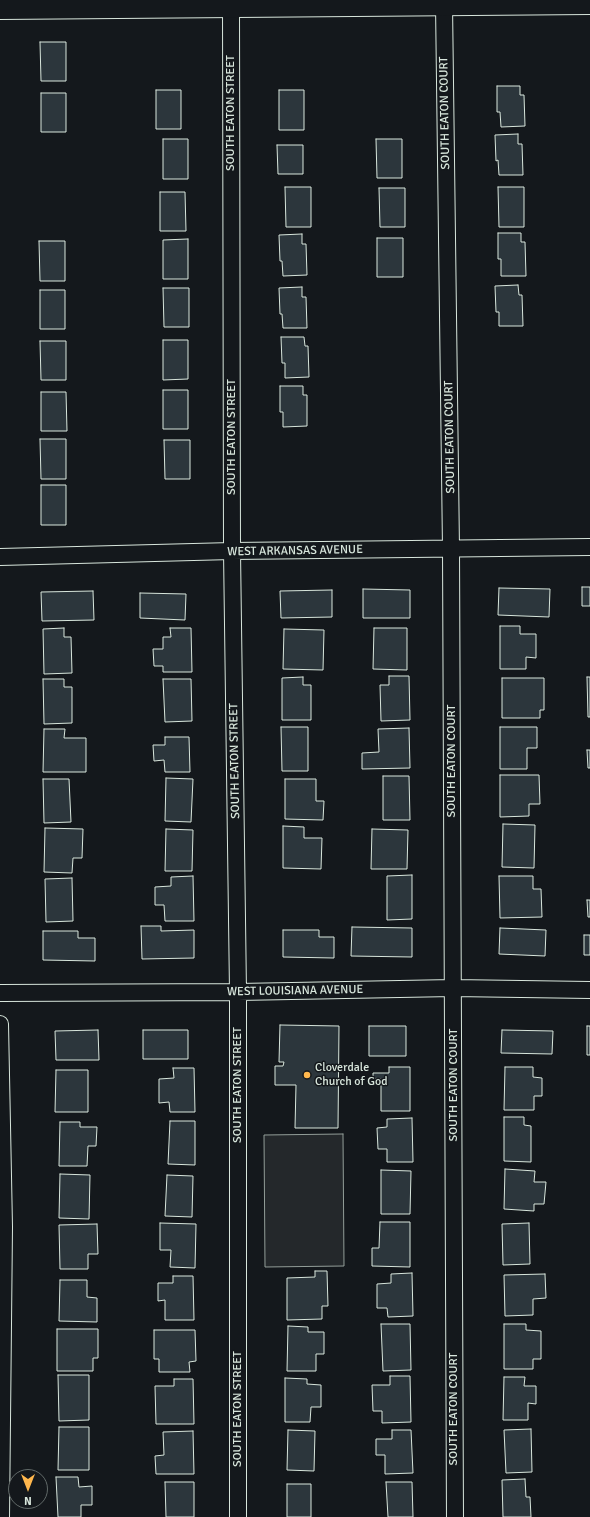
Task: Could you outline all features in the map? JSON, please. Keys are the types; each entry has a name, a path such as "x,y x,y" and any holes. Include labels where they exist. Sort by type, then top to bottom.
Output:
{"street":[{"path":"0,8 231,6 381,2 444,4 590,3"},
{"name":"SOUTH EATON COURT","path":"444,4 451,549 455,1517"},
{"name":"SOUTH EATON STREET","path":"231,6 232,551 238,992 238,1517"},
{"name":"WEST ARKANSAS AVENUE","path":"0,558 232,551 590,547"},
{"name":"WEST LOUISIANA AVENUE","path":"0,993 238,992 453,988 590,990"},
{"path":"0,1024 2,1227 1,1517"}],"shaded area":[{"path":"343,1134 344,1266 265,1267 264,1135"}],"building":[{"path":"40,42 66,42 66,81 41,81"},
{"path":"497,86 520,86 520,95 524,95 525,126 501,127 500,112 497,112"},
{"path":"156,90 181,90 181,129 156,129"},
{"path":"279,90 304,90 304,130 279,130"},
{"path":"41,93 66,93 66,132 41,132"},
{"path":"518,134 518,144 522,144 523,175 499,175 498,160 496,161 495,135"},
{"path":"163,139 188,139 188,179 163,179"},
{"path":"376,139 402,139 402,178 377,178"},
{"path":"277,145 303,145 303,174 278,174"},
{"path":"285,187 311,187 311,227 286,227"},
{"path":"498,187 524,187 524,227 499,227"},
{"path":"379,188 405,188 405,227 380,227"},
{"path":"160,192 185,192 186,231 160,231"},
{"path":"498,233 521,233 521,242 525,242 526,276 501,276 501,259 498,259"},
{"path":"302,234 302,244 306,244 307,275 283,276 282,261 280,261 279,235"},
{"path":"377,238 403,238 403,277 377,277"},
{"path":"188,239 188,279 163,279 163,240"},
{"path":"39,241 65,241 65,281 40,281"},
{"path":"518,285 519,295 522,295 523,326 499,326 499,312 496,312 495,286"},
{"path":"302,287 302,297 306,297 307,328 283,328 282,314 280,314 279,288"},
{"path":"163,288 189,288 189,327 164,327"},
{"path":"40,290 65,290 65,329 40,329"},
{"path":"281,337 304,337 305,346 308,346 309,377 285,378 285,363 282,363"},
{"path":"163,340 188,340 188,379 163,380"},
{"path":"40,341 66,341 66,380 41,380"},
{"path":"280,386 303,386 303,395 307,395 307,426 283,427 283,412 280,412"},
{"path":"163,390 188,390 188,429 163,429"},
{"path":"41,392 66,392 67,431 41,431"},
{"path":"40,439 66,439 66,479 41,479"},
{"path":"164,440 190,440 190,479 165,479"},
{"path":"41,485 66,485 66,525 41,525"},
{"path":"582,587 590,587 590,606 582,606"},
{"path":"499,588 550,589 549,617 498,615"},
{"path":"363,589 410,590 410,618 363,618"},
{"path":"332,590 332,617 281,618 280,591"},
{"path":"93,591 94,620 42,621 41,592"},
{"path":"140,593 186,594 185,620 140,618"},
{"path":"500,626 520,626 520,634 536,634 536,658 526,657 526,669 500,669"},
{"path":"64,628 64,637 71,637 72,673 44,674 43,629"},
{"path":"170,628 191,628 192,672 163,672 163,666 154,666 153,649 163,649 163,637 171,637"},
{"path":"374,628 407,628 407,670 373,669"},
{"path":"284,629 324,630 323,670 283,669"},
{"path":"389,676 409,676 410,720 381,721 380,685 389,685"},
{"path":"303,677 303,685 311,685 311,720 282,720 282,678"},
{"path":"587,677 590,677 590,717 588,717"},
{"path":"502,678 544,678 544,710 540,710 540,718 502,718"},
{"path":"43,679 64,679 64,687 72,687 72,723 44,724"},
{"path":"163,679 191,679 192,721 165,722"},
{"path":"281,727 308,727 308,771 282,771"},
{"path":"500,727 537,727 537,748 527,748 527,769 500,769"},
{"path":"409,728 410,768 362,769 362,753 379,752 378,729"},
{"path":"44,729 65,729 64,738 86,738 86,772 43,772"},
{"path":"165,737 189,737 190,772 165,772 164,760 154,761 153,745 165,745"},
{"path":"587,750 590,750 590,768 588,768"},
{"path":"500,775 539,775 540,804 529,804 529,816 500,817"},
{"path":"383,776 409,776 410,820 383,820"},
{"path":"166,778 193,779 191,822 165,821"},
{"path":"43,779 69,779 71,822 44,823"},
{"path":"285,779 316,779 316,801 324,801 323,820 285,819"},
{"path":"503,824 535,825 534,868 502,867"},
{"path":"283,826 304,827 304,838 322,838 321,869 283,868"},
{"path":"45,828 83,829 82,858 73,858 72,873 44,872"},
{"path":"166,829 193,830 192,871 165,871"},
{"path":"372,829 408,830 407,869 371,869"},
{"path":"412,875 412,919 387,920 387,876"},
{"path":"193,876 194,921 165,921 164,905 155,905 155,887 171,886 171,877"},
{"path":"499,876 533,876 533,889 541,889 542,917 500,918"},
{"path":"72,878 73,921 46,922 45,879"},
{"path":"587,900 590,900 590,917 588,917"},
{"path":"141,926 161,926 161,931 194,930 194,958 142,959"},
{"path":"352,927 412,928 412,957 351,956"},
{"path":"500,928 546,930 545,956 499,954"},
{"path":"283,930 319,930 319,937 334,937 334,958 283,957"},
{"path":"43,931 78,931 78,938 95,938 95,961 43,960"},
{"path":"584,935 590,935 590,955 584,955"},
{"name":"Cloverdale Church of God","path":"280,1025 339,1026 338,1128 295,1128 296,1085 275,1085 275,1066 283,1066 284,1062 279,1062"},
{"path":"369,1026 406,1026 406,1056 369,1056"},
{"path":"587,1026 590,1026 590,1055 587,1055"},
{"path":"98,1030 99,1060 56,1060 55,1031"},
{"path":"143,1030 188,1030 188,1059 143,1059"},
{"path":"502,1030 553,1031 552,1054 501,1053"},
{"path":"389,1067 410,1067 410,1111 381,1111 381,1079 373,1078 373,1073 389,1073"},
{"path":"505,1067 533,1067 533,1077 542,1078 542,1096 534,1096 534,1110 504,1110"},
{"path":"173,1068 194,1068 195,1112 170,1112 169,1102 159,1103 159,1079 174,1078"},
{"path":"56,1070 88,1070 88,1112 55,1112"},
{"path":"504,1117 524,1117 524,1125 531,1126 531,1162 504,1161"},
{"path":"412,1118 413,1162 387,1162 387,1149 378,1149 377,1128 387,1127 387,1119"},
{"path":"170,1121 195,1121 195,1165 168,1164"},
{"path":"60,1122 80,1122 80,1127 97,1127 96,1146 88,1146 87,1166 59,1166"},
{"path":"505,1169 535,1171 534,1182 546,1182 544,1204 534,1204 534,1211 504,1209"},
{"path":"381,1170 411,1171 410,1214 381,1214"},
{"path":"60,1174 90,1175 89,1219 59,1218"},
{"path":"167,1175 193,1176 192,1217 165,1216"},
{"path":"380,1222 410,1222 410,1267 372,1266 372,1248 379,1248"},
{"path":"160,1223 196,1224 195,1268 170,1267 171,1250 160,1250"},
{"path":"529,1223 530,1264 503,1265 502,1224"},
{"path":"97,1224 98,1254 88,1254 88,1269 60,1269 59,1225"},
{"path":"315,1271 327,1271 328,1306 322,1306 322,1319 287,1320 287,1278 315,1277"},
{"path":"412,1273 413,1316 388,1317 387,1308 377,1308 377,1284 391,1283 391,1274"},
{"path":"545,1274 546,1298 533,1299 533,1315 505,1316 504,1275"},
{"path":"173,1276 193,1276 194,1320 165,1320 165,1300 158,1301 158,1283 173,1283"},
{"path":"60,1280 87,1280 87,1297 97,1298 97,1322 59,1321"},
{"path":"381,1324 410,1324 411,1370 383,1371"},
{"path":"504,1324 526,1324 526,1330 541,1331 541,1359 533,1359 533,1369 504,1369"},
{"path":"288,1326 308,1327 308,1332 324,1332 324,1354 316,1354 316,1371 287,1371"},
{"path":"57,1329 98,1329 98,1358 93,1358 93,1371 57,1371"},
{"path":"154,1330 195,1330 196,1361 189,1362 190,1372 159,1372 159,1359 154,1359"},
{"path":"58,1375 89,1375 89,1420 59,1421"},
{"path":"390,1376 410,1376 411,1422 382,1423 382,1411 373,1411 372,1385 390,1385"},
{"path":"504,1377 525,1377 524,1386 536,1386 536,1404 528,1403 528,1420 503,1420"},
{"path":"285,1378 307,1379 307,1384 321,1385 321,1407 311,1407 310,1422 285,1422"},
{"path":"174,1379 193,1379 194,1424 156,1424 155,1386 174,1386"},
{"path":"59,1427 89,1427 89,1470 58,1470"},
{"path":"531,1429 532,1472 506,1473 504,1430"},
{"path":"288,1430 315,1431 314,1471 287,1470"},
{"path":"392,1430 411,1430 413,1473 385,1474 385,1455 376,1455 376,1439 392,1439"},
{"path":"193,1431 194,1474 156,1474 155,1456 164,1455 163,1432"},
{"path":"56,1477 78,1477 79,1487 92,1486 92,1505 81,1505 81,1517 58,1517"},
{"path":"525,1479 526,1497 530,1497 531,1517 503,1517 502,1480"},
{"path":"165,1482 194,1482 194,1517 166,1517"},
{"path":"386,1482 412,1482 413,1517 388,1517"},
{"path":"287,1484 311,1484 311,1517 287,1517"}],"place":[{"name":"Cloverdale Church of God","path":"307,1075"}]}
